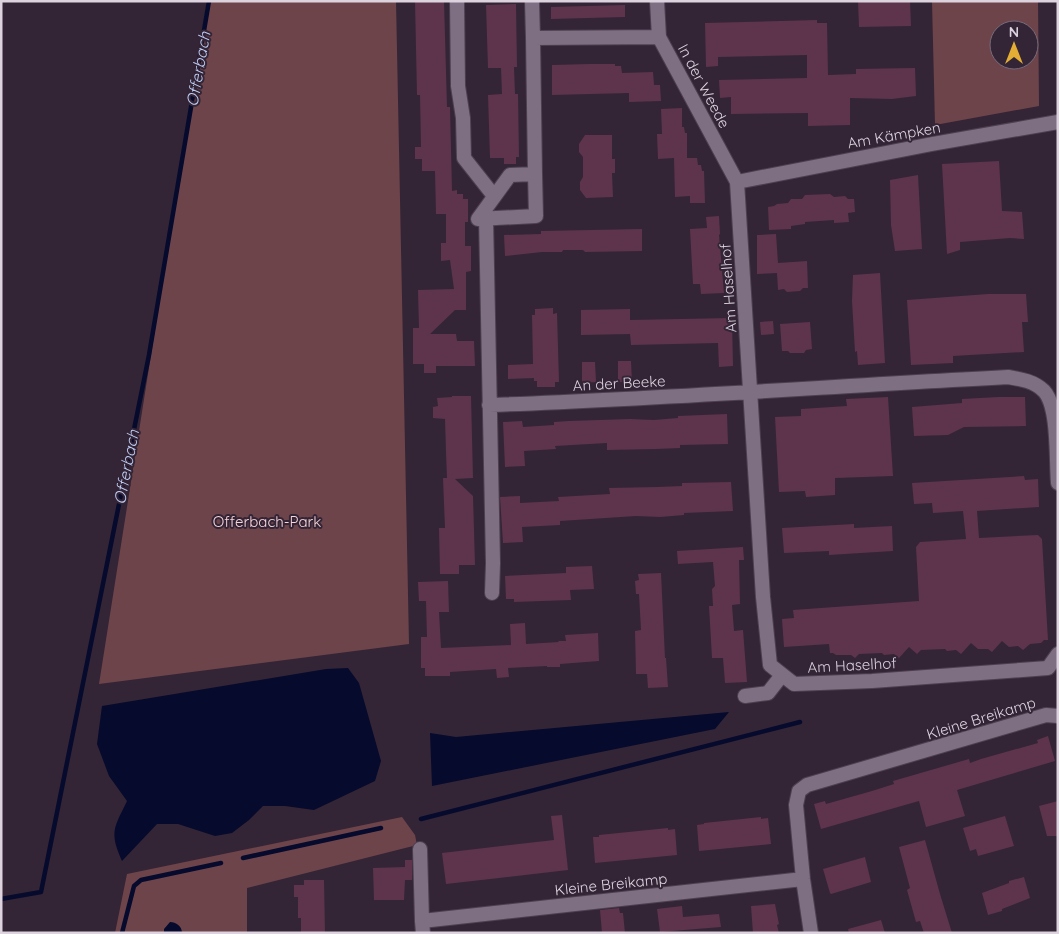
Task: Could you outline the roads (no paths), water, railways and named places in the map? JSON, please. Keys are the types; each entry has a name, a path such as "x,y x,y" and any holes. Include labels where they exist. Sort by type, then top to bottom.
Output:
{"street":[{"path":"458,1 458,86 463,118 464,158 494,196"},
{"path":"532,1 536,216 478,219 510,175 535,174"},
{"name":"In der Weede","path":"657,1 659,37 737,182"},
{"path":"533,38 659,37"},
{"name":"Am Kämpken","path":"737,182 932,144 1058,122"},
{"name":"Am Haselhof","path":"737,182 763,597 770,665 794,684 872,681 1048,668 1058,654"},
{"path":"486,218 493,544 492,593"},
{"path":"751,392 839,385 998,378 1022,379 1044,391 1050,401 1054,415 1058,482"},
{"name":"An der Beeke","path":"489,405 593,402 751,392"},
{"path":"745,696 768,694 782,675"},
{"name":"Kleine Breikamp","path":"811,933 802,879 796,805 799,790 806,785 1046,715 1058,716"},
{"name":"Kleine Breikamp","path":"420,849 422,927 802,879"}],"water":[{"path":"348,668 359,683 381,761 375,781 314,810 285,806 263,806 232,833 215,836 178,824 157,824 122,861 114,836 116,824 127,801 109,776 97,744 102,706 326,669"},
{"path":"729,712 715,729 432,786 430,733 456,737"},
{"path":"170,922 178,925 182,933 164,933 164,929"}],"waterway":[{"name":"Offerbach","path":"1,899 41,892 149,355 209,1"},
{"path":"421,819 800,722"},
{"path":"243,858 381,828"},
{"path":"122,933 134,886 141,880 221,863"}],"park label":[{"name":"Offerbach-Park","path":"267,521"}]}
